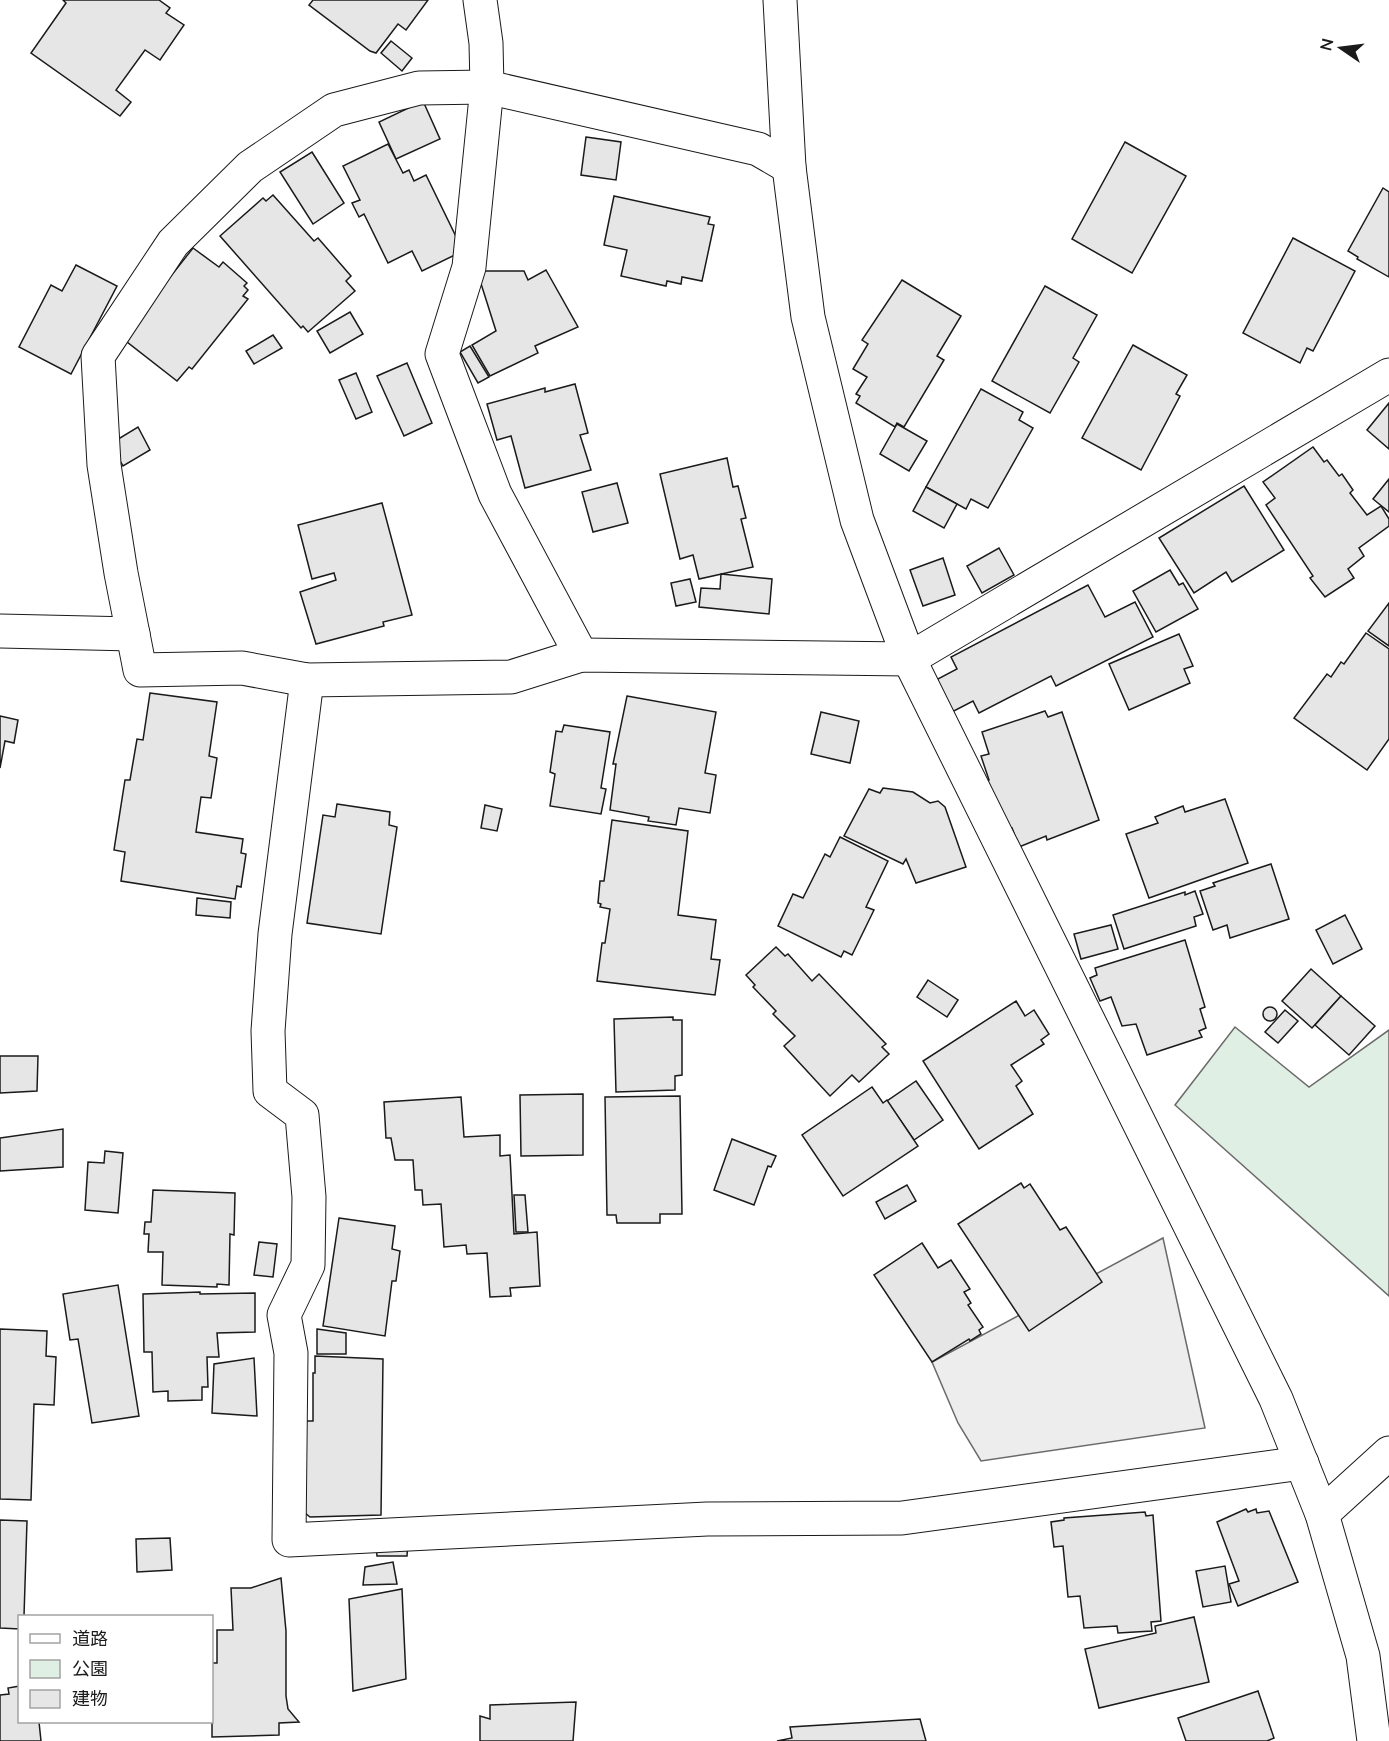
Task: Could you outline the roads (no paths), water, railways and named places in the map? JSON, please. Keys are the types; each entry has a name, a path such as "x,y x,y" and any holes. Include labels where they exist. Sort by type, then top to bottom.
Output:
{"street":[{"path":"480,0 486,43 487,87 469,267 442,354 495,494 581,655"},
{"path":"780,0 789,167 807,317 857,520 909,660 1276,1399 1322,1514 1364,1656 1374,1741"},
{"path":"789,167 758,149 487,87 419,88 334,110 250,167 173,243 98,356 104,465 121,573 140,670 242,668 307,680 511,677 581,655 909,660 1389,375"},
{"path":"0,631 133,634"},
{"path":"307,680 275,934 268,1031 270,1091 302,1115 309,1197 308,1265 284,1315 291,1353 289,1540 707,1519 902,1518 1302,1463"},
{"path":"1322,1514 1389,1452"}]}
